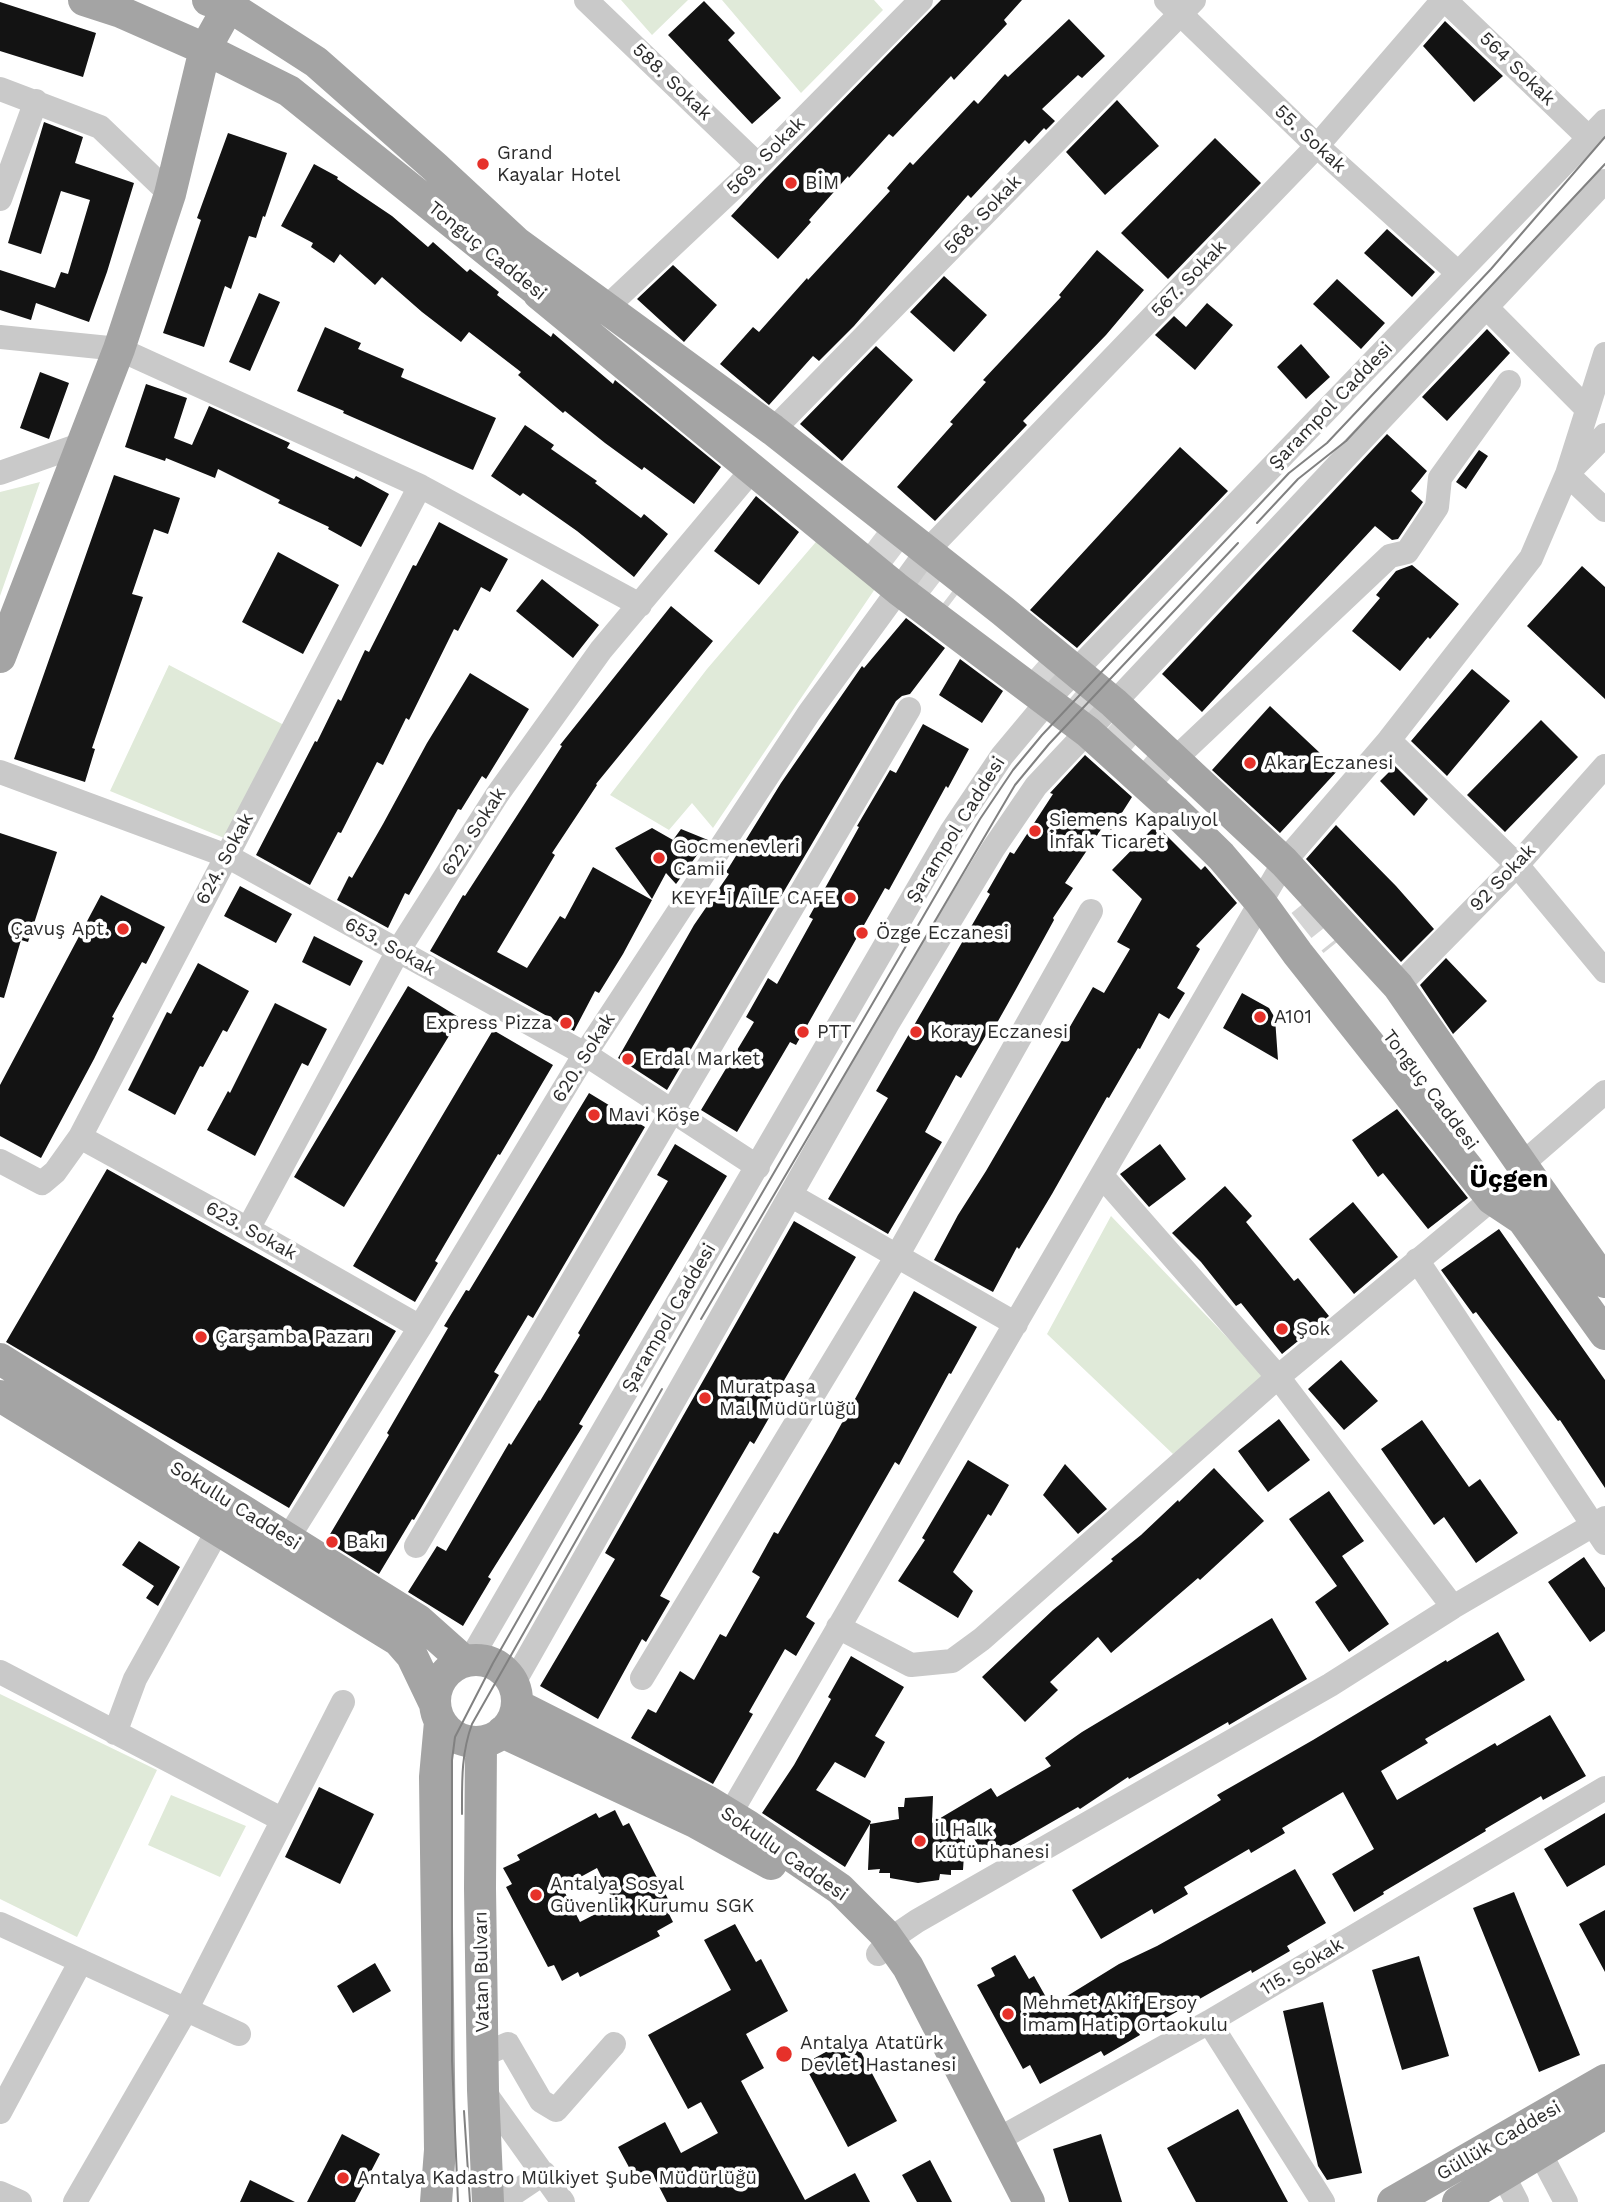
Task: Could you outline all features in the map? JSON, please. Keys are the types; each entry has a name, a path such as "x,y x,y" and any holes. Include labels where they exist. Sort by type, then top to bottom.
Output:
{"main road":[{"name":"Tonguç Caddesi","path":"85,0 121,12 205,49 289,91 539,294 872,538 610,320"},
{"path":"0,657 85,443 119,349 170,194 205,49 223,2 316,62 517,243 610,320 773,430 1114,703 1175,759 1284,862 1325,944 1492,1199 1522,1219"},
{"path":"539,294 899,590 1088,732 1221,856 1261,902 1325,944 1398,986 1541,1192"},
{"path":"953,601 1035,666"},
{"name":"Tonguç Caddesi","path":"1325,944 1380,997 1506,1167 1541,1192 1605,1282"},
{"name":"Tonguç Caddesi","path":"1325,944 1605,1334"},
{"name":"Sokullu Caddesi","path":"0,1359 418,1620 467,1661"},
{"name":"Sokullu Caddesi","path":"0,1396 398,1640 412,1656 437,1712"},
{"path":"436,2202 440,2150 436,1689 442,1677 452,1667 467,1661 493,1663 503,1670 503,1716 466,1741 455,1737 437,1712"},
{"name":"Sokullu Caddesi","path":"503,1716 695,1822 727,1827 840,1889 883,1947 1011,2202"},
{"name":"Vatan Bulvarı","path":"488,2202 483,2090 480,1888 503,1716"},
{"name":"Sokullu Caddesi","path":"883,1947 908,1967 1029,2202"},
{"name":"Güllük Caddesi","path":"1393,2202 1605,2080"},
{"name":"Güllük Caddesi","path":"1458,2202 1510,2189 1539,2153 1605,2113"}],"street":[{"name":"564 Sokak","path":"1444,0 1597,130"},
{"name":"567. Sokak","path":"899,590 927,551 1317,146 1444,0"},
{"name":"588. Sokak","path":"591,1 758,165"},
{"name":"569. Sokak","path":"610,320 913,3"},
{"name":"55. Sokak","path":"1180,5 1317,146 1458,273"},
{"name":"568. Sokak","path":"773,430 1180,5"},
{"path":"0,89 100,127 170,194"},
{"path":"0,199 36,101"},
{"name":"Şarampol Caddesi","path":"467,1661 758,1167 951,832 1002,756 1048,700 1597,130"},
{"path":"503,1716 888,1023 993,849 1036,786 1605,181"},
{"path":"1487,308 1587,409"},
{"path":"0,337 119,349 420,486 640,605"},
{"path":"727,1827 737,1802 838,1627 1284,862 1388,740 1531,558 1567,474 1605,354"},
{"path":"1175,759 1390,556 1407,552 1437,507 1440,478 1509,382"},
{"path":"1567,474 1605,435"},
{"path":"0,472 85,443"},
{"name":"622. Sokak","path":"248,1229 398,951 497,795 601,650 752,470"},
{"path":"1567,474 1605,510"},
{"name":"624. Sokak","path":"0,1161 42,1183 55,1172 80,1137 420,486"},
{"name":"620. Sokak","path":"288,1538 420,1327 585,1054 809,713 899,590"},
{"path":"416,1546 909,709"},
{"path":"1388,740 1517,865 1605,971"},
{"name":"92 Sokak","path":"1398,986 1517,865 1605,766"},
{"name":"653. Sokak","path":"0,772 227,856 585,1054 758,1167"},
{"path":"642,1678 897,1256 1091,911"},
{"path":"1521,1165 1605,1092"},
{"name":"623. Sokak","path":"80,1137 420,1327"},
{"path":"1102,1177 1278,1377 1453,1607"},
{"path":"792,1196 1016,1324"},
{"path":"838,1627 911,1665 952,1661 982,1639 1278,1377 1492,1199"},
{"path":"883,1947 929,1914 1330,1685 1453,1607 1601,1529 1417,1260"},
{"path":"115,1733 135,1679 218,1530"},
{"path":"0,1672 283,1820"},
{"path":"75,2202 186,2010 343,1702"},
{"name":"115. Sokak","path":"997,2140 1209,2022 1605,1788"},
{"path":"0,1924 239,2034"},
{"path":"0,2112 81,1961"},
{"path":"1209,2022 1323,2202"},
{"path":"483,2055 508,2044 541,2101 556,2110 614,2045"},
{"path":"483,2090 563,2202"},
{"path":"1539,2153 1566,2202"},
{"path":"501,2202 544,2173"},
{"path":"0,2193 20,2202"}],"green space":[{"path":"621,0 688,0 652,35"},
{"path":"722,0 874,0 883,10 801,93"},
{"path":"40,482 0,596 0,492"},
{"path":"821,536 881,580 713,828 692,803 669,830 610,795 707,669"},
{"path":"169,665 284,725 224,838 110,791"},
{"path":"1111,1216 1266,1378 1173,1454 1047,1334"},
{"path":"0,1694 157,1770 77,1937 0,1899"},
{"path":"171,1795 246,1826 220,1877 148,1845"}],"building":[{"path":"941,0 1022,0 1004,20 1007,24 954,80 951,76 893,137 889,134 849,178 848,176 778,259 731,216"},
{"path":"704,1 735,33 728,40 781,98 752,124 668,35"},
{"path":"0,2 96,33 83,77 0,51"},
{"path":"1069,19 1105,56 1082,78 1078,75 1042,109 1055,121 1029,144 1025,140 971,198 968,195 854,326 819,361 813,356 769,405 720,364 753,327 759,332 807,278 808,280 890,191 887,188 910,162 913,165 974,100 978,104 1005,74 1008,77"},
{"path":"1445,21 1503,76 1474,102 1423,46"},
{"path":"1117,100 1159,146 1105,195 1066,152"},
{"path":"44,122 83,137 75,163 134,183 89,322 36,303 31,320 0,310 0,270 55,288 61,272 68,274 90,200 61,191 41,254 8,243"},
{"path":"228,133 287,153 265,217 263,216 256,238 249,236 231,289 225,286 204,347 163,333 201,220 197,218"},
{"path":"1215,138 1261,183 1168,279 1121,233"},
{"path":"314,164 338,177 337,179 392,216 428,247 433,242 467,272 470,269 499,292 497,295 551,337 553,333 613,384 615,380 721,467 694,504 644,467 642,470 565,411 563,413 518,375 521,372 469,332 461,342 382,277 375,285 340,254 334,263 311,247 313,243 281,226"},
{"path":"1387,229 1435,272 1412,297 1364,253"},
{"path":"1097,250 1144,290 1106,335 1023,421 1027,425 935,521 897,487 953,424 950,422 986,382 983,380 1061,297 1059,295"},
{"path":"673,265 717,305 684,342 637,299"},
{"path":"944,276 987,315 954,352 910,312"},
{"path":"1337,279 1385,323 1361,349 1313,304"},
{"path":"259,293 280,302 250,371 229,362"},
{"path":"1207,303 1233,325 1195,370 1155,335 1174,316 1186,327"},
{"path":"325,327 361,343 358,349 404,369 401,377 496,418 473,470 297,391"},
{"path":"1487,329 1510,353 1447,421 1422,397"},
{"path":"1301,344 1330,377 1306,399 1277,367"},
{"path":"876,346 913,380 842,461 800,424"},
{"path":"40,372 69,383 49,439 20,428"},
{"path":"146,384 187,398 174,438 192,445 209,406 290,443 287,448 354,479 356,476 389,494 361,547 328,529 329,527 278,503 280,500 218,469 215,478 166,458 165,461 125,447"},
{"path":"525,425 554,445 551,449 597,481 595,483 641,518 644,514 668,534 634,577 577,531 523,493 520,496 491,476"},
{"path":"1387,434 1427,471 1411,491 1423,502 1398,539 1392,540 1375,526 1202,712 1162,674"},
{"path":"1180,447 1228,491 1077,648 1030,610"},
{"path":"1479,450 1488,456 1466,489 1456,482"},
{"path":"114,475 180,498 168,534 154,529 132,594 143,597 92,748 95,749 85,782 14,759"},
{"path":"756,496 799,532 759,585 714,551"},
{"path":"439,522 508,559 490,592 481,587 458,631 454,629 409,720 406,718 383,765 377,762 341,833 338,832 310,885 256,855 338,699 341,701 365,650 369,652 413,565 416,566"},
{"path":"278,552 339,585 303,654 242,622"},
{"path":"1412,565 1459,604 1400,671 1352,631 1380,598 1376,595 1396,571"},
{"path":"1582,566 1605,587 1605,699 1527,626"},
{"path":"542,579 599,625 573,658 516,611"},
{"path":"671,606 713,641 596,784 552,853 555,855 497,952 527,968 560,916 565,919 593,867 652,900 623,954 599,993 595,991 574,1031 430,951 463,895 465,896 562,746 560,745"},
{"path":"906,618 945,648 910,694 896,701 667,1090 618,1058 694,925 729,874 726,872 781,783 862,666 864,668"},
{"path":"960,659 1003,691 982,723 939,695"},
{"path":"1472,669 1510,701 1447,776 1411,741"},
{"path":"470,673 529,709 486,779 482,776 461,810 458,809 409,895 405,893 388,928 337,900"},
{"path":"1270,706 1338,770 1280,833 1212,770"},
{"path":"1541,720 1578,757 1505,832 1467,795"},
{"path":"923,724 969,749 889,890 885,888 796,1045 790,1042 737,1132 701,1110 754,1022 746,1017 768,978 777,984 813,919 809,917 859,827 857,826 890,770 896,773"},
{"path":"1085,755 1132,797 1111,830 1104,825 1065,883 1073,888 1053,918 993,1030 990,1028 961,1078 956,1075 925,1132 942,1142 888,1234 828,1199 888,1098 876,1091 990,894 987,892 1010,852 1014,854 1053,794 1050,793"},
{"path":"1395,766 1428,799 1414,816 1380,781"},
{"path":"1156,825 1201,870 1205,866 1237,903 1196,946 1200,949 1177,988 1185,993 1169,1019 1159,1013 1019,1249 1017,1247 993,1292 934,1260 1093,987 1104,993 1130,949 1117,942 1142,899 1112,870"},
{"path":"1336,825 1434,929 1401,962 1306,859"},
{"name":"Gocmenevleri Camii","path":"652,828 673,840 681,829 708,840 676,884 666,873 652,899 615,848"},
{"path":"0,833 57,852 28,942 21,940 4,998 0,997"},
{"path":"240,886 292,914 276,943 224,916"},
{"path":"101,895 165,927 146,964 142,962 112,1017 114,1018 94,1059 41,1158 0,1136 0,1085"},
{"path":"314,936 363,961 350,986 302,962"},
{"path":"1446,958 1487,1001 1453,1034 1420,985"},
{"path":"198,963 249,991 227,1032 223,1030 203,1067 200,1066 175,1115 128,1090 167,1012 171,1014"},
{"path":"408,986 460,1018 344,1207 294,1177"},
{"path":"1242,993 1269,1008 1275,1018 1278,1060 1223,1028"},
{"path":"275,1003 327,1029 308,1066 302,1063 255,1156 207,1130 228,1091 230,1093"},
{"path":"493,1030 553,1065 435,1261 438,1263 415,1302 353,1266"},
{"path":"589,1093 645,1127 533,1318 528,1315 494,1372 499,1375 379,1574 326,1541 448,1328 444,1326 466,1290 469,1291"},
{"path":"1397,1109 1468,1198 1428,1229 1383,1173 1378,1177 1352,1140"},
{"path":"675,1144 727,1176 579,1424 583,1426 488,1577 491,1579 463,1626 408,1592 437,1546 446,1551 509,1443 511,1445 540,1401 580,1335 578,1333 668,1181 657,1175"},
{"path":"1160,1144 1186,1179 1149,1207 1120,1174"},
{"name":"Çarşamba Pazarı","path":"107,1169 396,1331 289,1508 6,1342"},
{"path":"1225,1186 1252,1216 1246,1222 1294,1281 1298,1278 1329,1316 1282,1354 1241,1303 1236,1306 1201,1262 1172,1233"},
{"path":"1353,1202 1398,1257 1354,1294 1309,1239"},
{"path":"794,1221 856,1257 768,1408 773,1411 754,1444 750,1441 660,1596 670,1601 646,1642 642,1639 598,1719 540,1686 615,1559 605,1553"},
{"path":"1499,1229 1605,1380 1605,1488 1560,1420 1558,1421 1476,1312 1473,1314 1441,1270"},
{"path":"914,1291 977,1327 899,1465 895,1462 806,1617 815,1623 796,1656 785,1649 749,1712 753,1714 713,1784 631,1738 648,1709 656,1713 680,1671 694,1680 720,1634 726,1637 760,1577 752,1572 774,1532 778,1534 832,1441"},
{"path":"1341,1360 1378,1401 1344,1430 1308,1389"},
{"path":"1279,1419 1310,1460 1268,1492 1238,1451"},
{"path":"1422,1420 1469,1487 1480,1479 1518,1533 1476,1563 1444,1517 1434,1525 1381,1449"},
{"path":"968,1460 1009,1485 953,1572 973,1591 958,1618 898,1581 925,1540 922,1538"},
{"path":"1065,1464 1107,1509 1078,1534 1043,1495"},
{"path":"1214,1468 1264,1521 1200,1580 1198,1578 1111,1653 1098,1637 1050,1682 1058,1690 1025,1722 982,1677 1053,1610 1113,1561 1111,1559 1178,1500 1179,1502"},
{"path":"1329,1491 1364,1541 1342,1556 1389,1624 1349,1652 1315,1602 1337,1586 1289,1519"},
{"path":"139,1541 180,1567 158,1606 146,1598 154,1586 122,1565"},
{"path":"1584,1557 1605,1588 1605,1631 1590,1642 1548,1582"},
{"path":"1272,1618 1307,1679 1229,1725 1228,1722 1129,1779 1128,1777 1080,1809 1078,1807 986,1860 966,1824 963,1870 951,1870 951,1875 940,1874 939,1880 918,1883 890,1878 890,1873 879,1873 880,1869 868,1870 870,1824 899,1819 898,1807 904,1807 905,1798 933,1796 932,1823 991,1788 997,1797 1051,1766 1045,1758 1082,1732"},
{"path":"1498,1632 1525,1680 1425,1739 1428,1743 1381,1771 1397,1800 1495,1743 1497,1746 1550,1715 1586,1776 1543,1800 1541,1796 1354,1912 1332,1874 1374,1849 1343,1792 1282,1828 1285,1833 1251,1853 1249,1849 1184,1887 1188,1894 1154,1914 1152,1909 1101,1939 1072,1890 1221,1800 1217,1795"},
{"path":"851,1656 904,1687 875,1736 885,1742 865,1778 835,1762 816,1790 871,1821 845,1867 762,1813 794,1765 831,1699 828,1697"},
{"path":"319,1787 374,1814 340,1884 285,1857"},
{"name":"Antalya Sosyal Güvenlik Kurumu SGK","path":"615,1810 623,1826 629,1823 670,1903 665,1906 673,1922 657,1931 660,1936 580,1977 578,1972 562,1981 554,1965 548,1967 506,1887 512,1884 503,1868 520,1860 517,1855 596,1813 599,1818","holes":["597,1868 615,1904 580,1922 562,1887"]},
{"path":"1605,1813 1605,1865 1567,1887 1544,1849"},
{"path":"1295,1869 1326,1923 1287,1946 1290,1951 1252,1973 1251,1970 1139,2033 1140,2035 1104,2056 1101,2051 1040,2084 1030,2065 1023,2069 977,1985 995,1976 991,1968 1015,1955 1029,1979 1034,1976 1051,2006 1119,1964 1157,1946"},
{"path":"1514,1892 1580,2055 1539,2072 1473,1908"},
{"path":"1605,1910 1605,1972 1579,1924"},
{"path":"735,1924 756,1962 761,1959 788,2011 746,2034 764,2068 741,2081 805,2200 855,2173 870,2202 667,2202 652,2173 637,2182 618,2147 665,2122 681,2153 718,2133 701,2102 688,2109 648,2035 731,1990 704,1940"},
{"path":"1419,1956 1449,2056 1402,2070 1372,1970"},
{"path":"375,1963 391,1991 353,2013 337,1986"},
{"path":"1323,2002 1362,2173 1327,2180 1318,2166 1283,2011"},
{"path":"853,2037 897,2121 848,2147 804,2064"},
{"path":"1238,2109 1288,2202 1196,2202 1167,2148"},
{"name":"Antalya Kadastro Mülkiyet Şube Müdürlüğü","path":"342,2134 380,2154 355,2202 307,2202"},
{"path":"1101,2134 1122,2202 1069,2202 1053,2149"},
{"path":"930,2160 952,2202 917,2202 902,2175"},
{"path":"250,2180 295,2202 240,2202"}],"tunnel":[{"path":"876,533 957,595"},
{"path":"1039,661 1175,780"},
{"path":"1304,903 1336,943"}],"tram line":[{"path":"458,2202 452,2060 452,1760 455,1737 493,1663 719,1267 980,819 1013,770 1042,735 1289,473 1327,443 1491,269 1605,137"},
{"path":"1257,523 1298,479 1346,441 1605,164"},
{"path":"701,1319 1015,785 1049,744 1238,543"},
{"path":"462,1814 464,1757 472,1724 662,1389"},
{"path":"464,2111 470,2202"}],"place":[{"name":"Grand Kayalar Hotel","path":"483,164"},
{"name":"BİM","path":"791,183"},
{"name":"Akar Eczanesi","path":"1250,763"},
{"name":"Siemens Kapalıyol İnfak Ticaret","path":"1035,831"},
{"name":"Gocmenevleri Camii","path":"659,858"},
{"name":"KEYF-Ī AĪLE CAFE","path":"850,898"},
{"name":"Çavuş Apt.","path":"123,929"},
{"name":"Özge Eczanesi","path":"862,933"},
{"name":"A101","path":"1260,1017"},
{"name":"Express Pizza","path":"566,1023"},
{"name":"PTT","path":"803,1032"},
{"name":"Koray Eczanesi","path":"916,1032"},
{"name":"Erdal Market","path":"628,1059"},
{"name":"Mavi Köşe","path":"594,1115"},
{"name":"Şok","path":"1282,1329"},
{"name":"Çarşamba Pazarı","path":"201,1337"},
{"name":"Muratpaşa Mal Müdürlüğü","path":"705,1398"},
{"name":"Bakı","path":"332,1542"},
{"name":"İl Halk Kütüphanesi","path":"920,1841"},
{"name":"Antalya Sosyal Güvenlik Kurumu SGK","path":"536,1895"},
{"name":"Mehmet Akif Ersoy İmam Hatip Ortaokulu","path":"1008,2014"},
{"name":"Antalya Atatürk Devlet Hastanesi","path":"784,2054"},
{"name":"Antalya Kadastro Mülkiyet Şube Müdürlüğü","path":"343,2178"}],"district":[{"name":"Üçgen","path":"1509,1179"}]}
